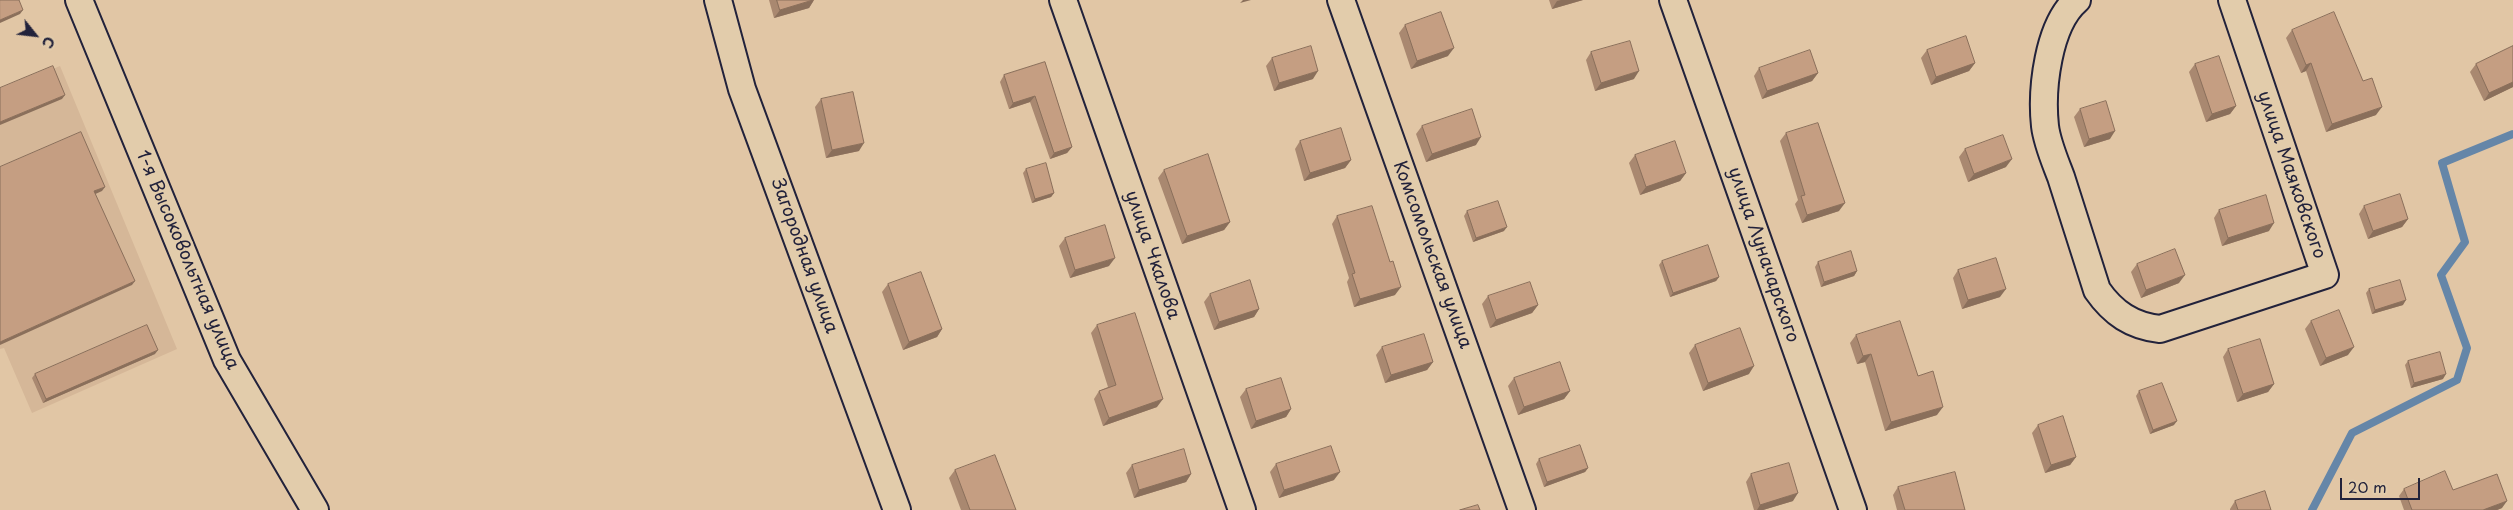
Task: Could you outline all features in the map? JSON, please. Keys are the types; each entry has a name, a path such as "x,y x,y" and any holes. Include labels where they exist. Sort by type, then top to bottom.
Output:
{"street":[{"name":"1-я Высоковольтная улица","path":"79,0 226,360 315,510"},
{"name":"Загородная улица","path":"718,0 742,89 897,510"},
{"name":"улица Чкалова","path":"1063,0 1242,510"},
{"name":"Комсомольская улица","path":"1341,0 1522,510"},
{"name":"улица Луначарского","path":"1673,0 1853,510"},
{"name":"улица Маяковского","path":"2078,0 2070,7 2058,28 2050,52 2043,98 2045,128 2097,290 2109,307 2126,319 2142,327 2160,329 2325,276 2232,0"}],"shaded area":[{"path":"60,66 177,349 32,413 4,348 0,349 0,91"}],"building":[{"path":"0,0 19,0 23,10 0,20"},
{"path":"777,0 813,0 780,10"},
{"path":"1441,12 1454,48 1417,61 1405,25"},
{"path":"2334,12 2363,81 2372,78 2382,107 2332,124 2311,63 2306,65 2292,30"},
{"path":"1966,36 1975,63 1936,77 1927,50"},
{"path":"1630,41 1639,71 1601,83 1591,52"},
{"path":"1311,46 1318,71 1279,83 1272,58"},
{"path":"2513,46 2513,82 2489,93 2476,64"},
{"path":"1810,50 1818,73 1767,91 1759,68"},
{"path":"2219,56 2236,106 2212,114 2195,64"},
{"path":"1045,62 1072,147 1054,153 1035,96 1013,103 1004,75"},
{"path":"53,66 65,95 0,122 0,88"},
{"path":"853,92 864,143 832,150 821,99"},
{"path":"2106,101 2115,131 2089,139 2080,109"},
{"path":"1472,109 1481,137 1432,154 1422,126"},
{"path":"1818,123 1845,203 1807,215 1801,196 1805,195 1786,133"},
{"path":"1341,128 1351,160 1310,173 1300,141"},
{"path":"81,132 105,187 94,191 135,281 0,342 0,167"},
{"path":"2003,135 2012,159 1974,174 1965,149"},
{"path":"1675,141 1686,173 1646,187 1635,155"},
{"path":"1208,154 1230,222 1187,236 1164,170"},
{"path":"1046,163 1054,193 1035,199 1026,169"},
{"path":"2400,194 2408,219 2373,231 2364,206"},
{"path":"2266,195 2274,223 2228,238 2219,210"},
{"path":"1498,201 1507,227 1476,238 1467,211"},
{"path":"1372,206 1390,262 1393,261 1401,287 1360,299 1352,274 1355,273 1337,216"},
{"path":"1105,225 1115,258 1075,270 1065,238"},
{"path":"1708,245 1719,277 1673,293 1662,261"},
{"path":"2175,249 2185,275 2146,290 2137,264"},
{"path":"1851,251 1857,271 1824,282 1818,262"},
{"path":"1996,258 2006,289 1968,300 1958,270"},
{"path":"921,272 942,329 909,342 888,284"},
{"path":"1250,280 1259,309 1219,322 1210,294"},
{"path":"2400,280 2406,300 2375,310 2369,289"},
{"path":"1530,282 1538,305 1496,320 1488,296"},
{"path":"2339,310 2354,347 2326,358 2311,321"},
{"path":"1135,313 1163,399 1109,418 1099,391 1116,385 1097,325"},
{"path":"1900,321 1918,376 1933,371 1943,407 1891,422 1871,354 1863,356 1856,335"},
{"path":"147,325 158,350 46,399 35,374"},
{"path":"1740,328 1754,366 1708,383 1695,345"},
{"path":"1424,334 1433,362 1391,375 1382,347"},
{"path":"2260,339 2274,384 2243,394 2228,349"},
{"path":"2440,352 2446,374 2414,383 2408,361"},
{"path":"1560,362 1570,391 1524,407 1514,378"},
{"path":"1281,378 1291,409 1256,421 1246,389"},
{"path":"2162,383 2177,421 2153,430 2139,391"},
{"path":"2063,416 2076,457 2051,465 2038,425"},
{"path":"1580,445 1588,468 1547,482 1539,459"},
{"path":"1331,446 1340,472 1284,490 1276,464"},
{"path":"1184,449 1191,474 1139,490 1132,465"},
{"path":"995,455 1016,510 970,510 955,470"},
{"path":"1789,463 1798,493 1760,505 1751,474"},
{"path":"2445,471 2453,490 2497,474 2507,501 2483,510 2412,510 2404,489"},
{"path":"1955,472 1965,510 1905,510 1898,487"},
{"path":"2265,491 2271,510 2238,510 2235,501"},
{"path":"1478,505 1480,510 1460,510"}],"waterway":[{"path":"2312,510 2352,433 2457,380 2467,348 2441,275 2465,242 2442,163 2513,134"}]}
